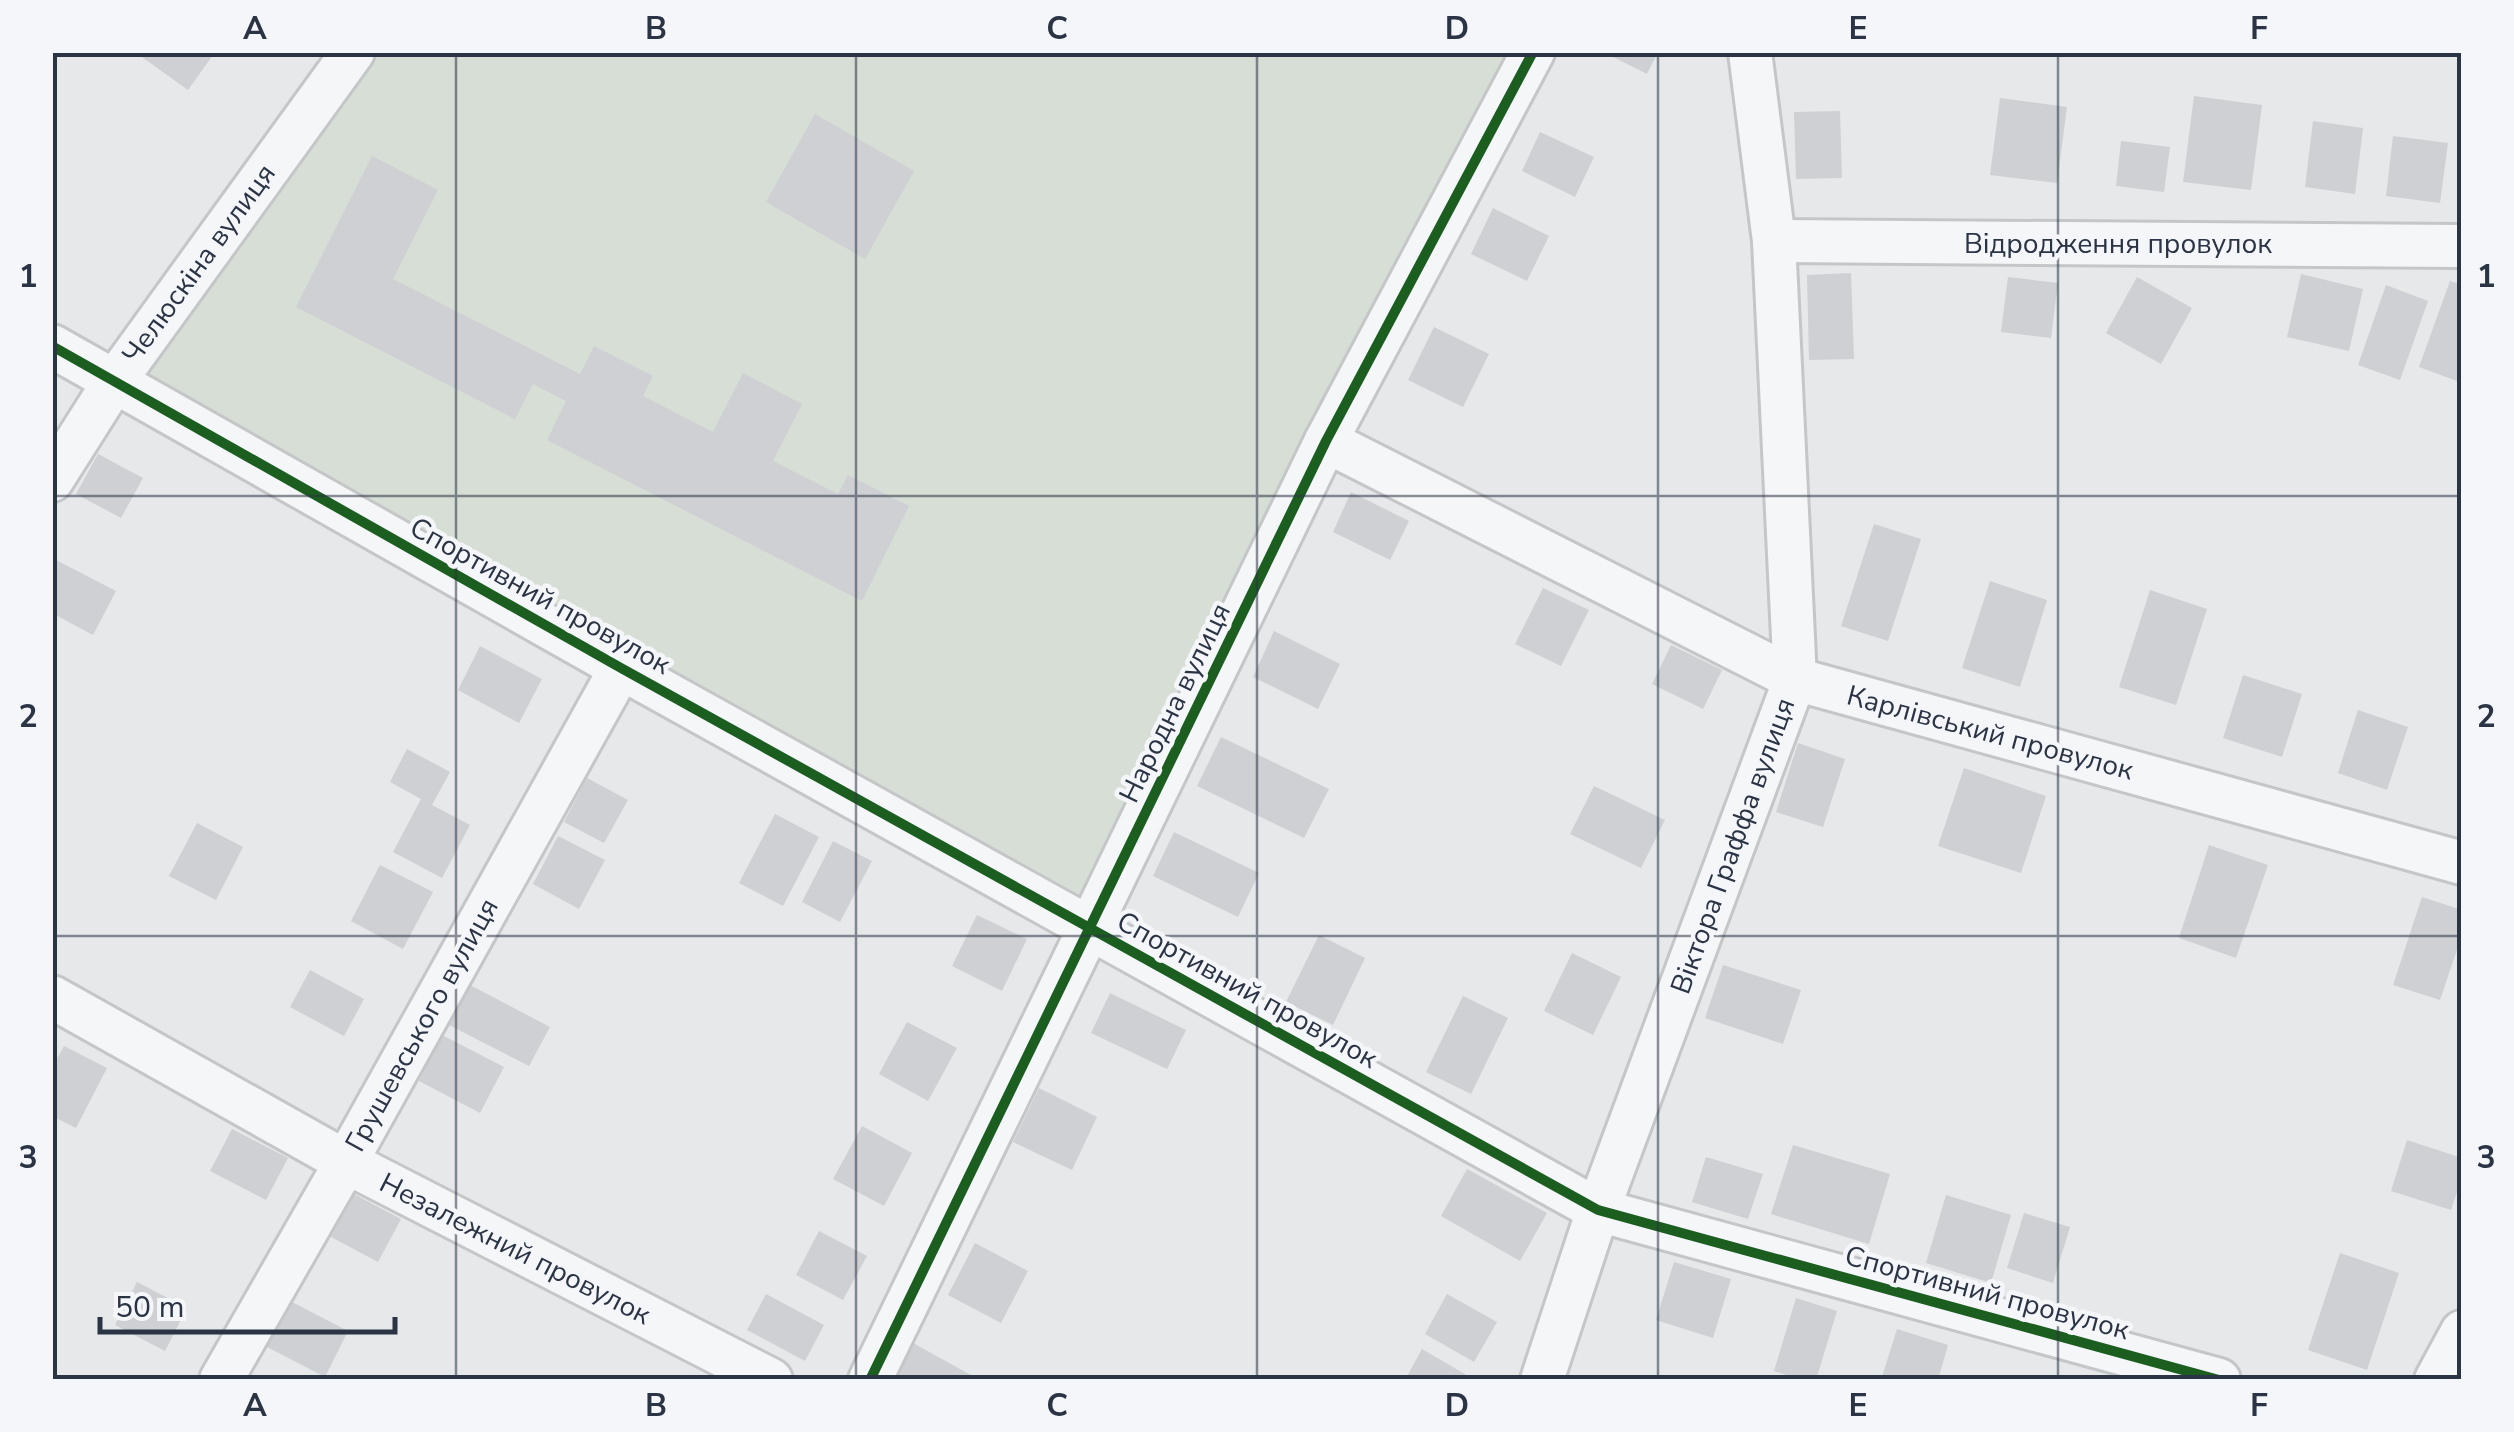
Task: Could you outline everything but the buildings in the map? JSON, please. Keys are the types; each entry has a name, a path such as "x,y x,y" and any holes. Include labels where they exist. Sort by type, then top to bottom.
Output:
{"street":[{"name":"Челюскіна вулиця","path":"52,480 114,382 352,52"},
{"name":"Народна вулиця","path":"870,1380 1326,442 1533,52"},
{"name":"Віктора Граффа вулиця","path":"1542,1380 1598,1210 1795,679 1774,241 1750,52"},
{"name":"Відродження провулок","path":"1774,241 2462,246"},
{"name":"Спортивний провулок","path":"52,346 621,668 1598,1210 2219,1380"},
{"name":"Карлівський провулок","path":"1326,442 1795,679 2462,862"},
{"name":"Грушевського вулиця","path":"221,1380 621,668"},
{"name":"Незалежний провулок","path":"52,996 346,1162 771,1380"},
{"path":"2436,1380 2462,1332"}],"shaded area":[{"path":"353,53 1533,53 1090,929 114,382"}],"cycle path":[{"path":"870,1380 1326,441 1533,52"},
{"path":"52,346 621,668 1598,1210 2219,1380"}]}
